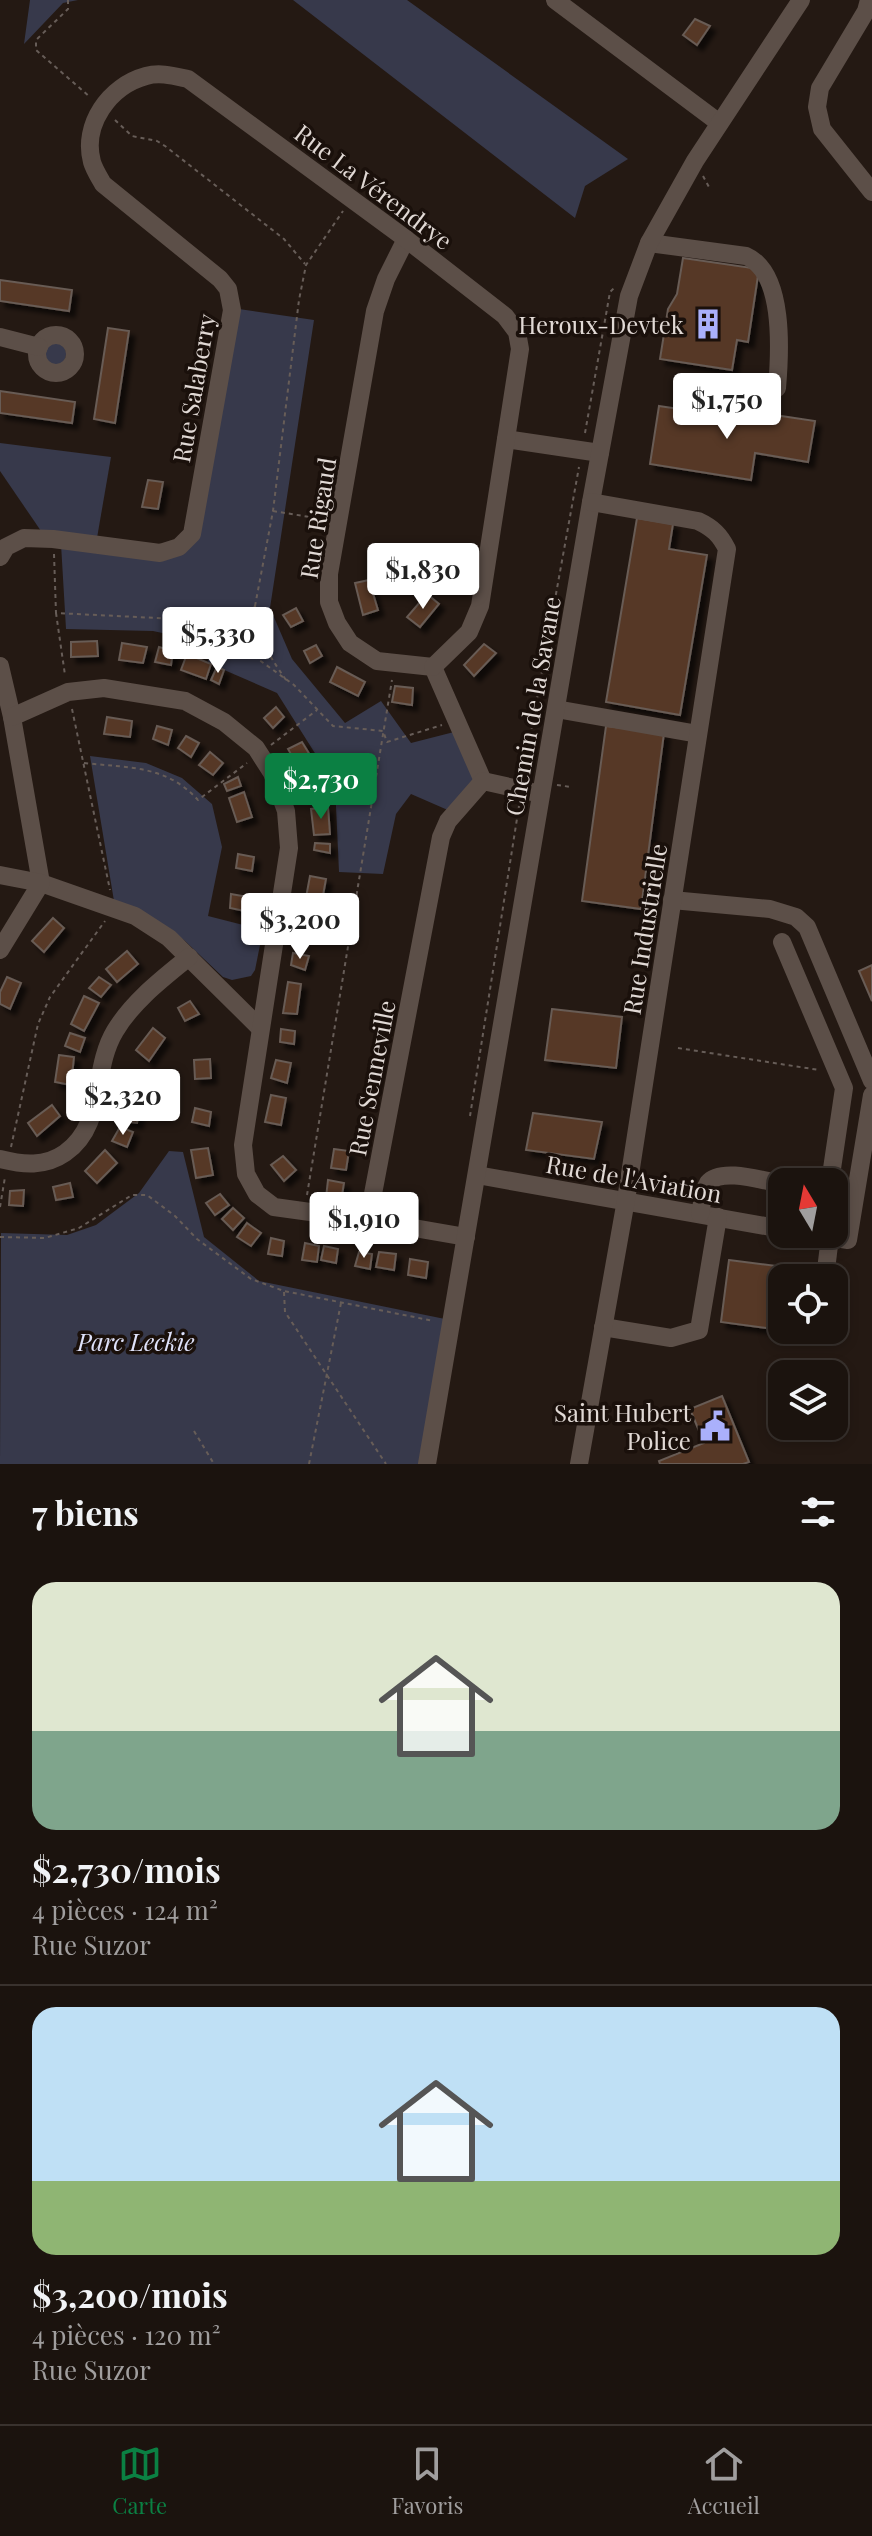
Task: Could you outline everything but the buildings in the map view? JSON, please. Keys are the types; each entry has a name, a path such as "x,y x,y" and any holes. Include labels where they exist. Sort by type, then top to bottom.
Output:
{"street":[{"path":"555,0 718,122"},
{"name":"Chemin de la Savane","path":"427,1464 546,789 556,709 591,502 591,452 629,296 649,243 718,122 801,0"},
{"path":"869,0 866,11 820,88 817,107 822,129 872,192"},
{"name":"Rue La Vérendrye","path":"102,107 124,87 145,76 168,74 188,79 406,239 505,316 517,332 520,349 480,606 469,632 433,667"},
{"name":"Rue Salaberry","path":"0,557 6,547 24,538 160,553 179,547 192,534 232,310 228,289 220,279 103,184 92,164 89,144 92,125 102,107"},
{"name":"Rue Rigaud","path":"406,239 386,279 375,311 329,574 329,602 337,623 350,643 377,661 433,667"},
{"path":"649,243 746,256 763,269 775,303 780,347 777,388"},
{"path":"0,337 39,347"},
{"path":"506,439 591,452"},
{"name":"Rue Industrielle","path":"579,1464 626,1200 727,549 719,534 698,521 591,502"},
{"path":"0,666 41,883 0,950"},
{"path":"433,667 483,781 546,789"},
{"path":"12,717 68,692 104,688 185,701 224,722 256,748 272,773 286,811 289,848 243,1145 246,1174 257,1194 274,1207 466,1237"},
{"path":"556,709 698,734"},
{"name":"Rue Senneville","path":"368,1220 441,837 448,821 483,781"},
{"path":"0,875 41,883 135,916 189,957 260,1028"},
{"path":"672,900 770,909 796,917 807,927 872,1081"},
{"path":"782,942 844,1088 832,1168"},
{"path":"4,1160 20,1164 44,1163 60,1156 86,1134 104,1058 114,1033 129,1011 189,957"},
{"path":"848,1176 872,1095"},
{"path":"603,1327 671,1338 699,1330 709,1215 706,1186 718,1176 727,1174 768,1181"},
{"name":"Rue de l'Aviation","path":"477,1175 768,1226"}],"path":[{"path":"68,0 68,9 36,40 36,50 132,136 157,141 165,146 284,239 306,265"},
{"path":"237,644 255,606 273,511 306,265 351,199"},
{"path":"523,780 591,452 610,292 618,283 637,274"},
{"path":"273,511 339,522"},
{"path":"0,1207 4,1160 44,1011 64,976 114,909 68,692 56,613 53,539"},
{"path":"255,606 260,637 286,680"},
{"path":"56,613 177,619 237,644 286,680 333,726 383,731"},
{"path":"305,1211 394,663"},
{"path":"83,763 140,769 167,776 185,786 198,800 317,710"},
{"path":"383,731 387,742 456,721"},
{"path":"546,789 571,787"},
{"path":"469,1123 520,800"},
{"path":"678,1048 838,1073"},
{"path":"0,1237 45,1238 79,1228 132,1195 147,1195 241,1273 284,1291 436,1321"},
{"path":"284,1291 285,1312 386,1464"},
{"path":"309,1464 341,1302"},
{"path":"194,1431 214,1464"}],"green space":[{"path":"30,0 78,0 63,3 24,44"},
{"path":"293,0 407,0 628,159 585,186 575,218"},
{"path":"239,309 314,320 270,608 292,659 345,723 381,701 411,743 454,732 478,787 450,811 411,794 396,814 383,874 339,872 335,785 277,693 208,663 209,643 153,631 66,629 61,544 186,548"},
{"path":"54,342 65,349 66,354 59,365 54,366 43,359 42,354 49,343"},
{"path":"0,443 111,457 97,538 41,531 0,471"},
{"path":"90,756 146,763 182,778 212,804 222,847 208,916 263,930 251,976 232,980 223,977 164,925 114,901"},
{"name":"Parc Leckie","path":"169,1151 183,1152 204,1237 259,1281 445,1319 423,1464 0,1464 1,1233 67,1235 96,1225 139,1193"}],"place":[{"name":"Heroux-Devtek","path":"708,324"},
{"name":"Saint Hubert Police","path":"715,1426"}]}
